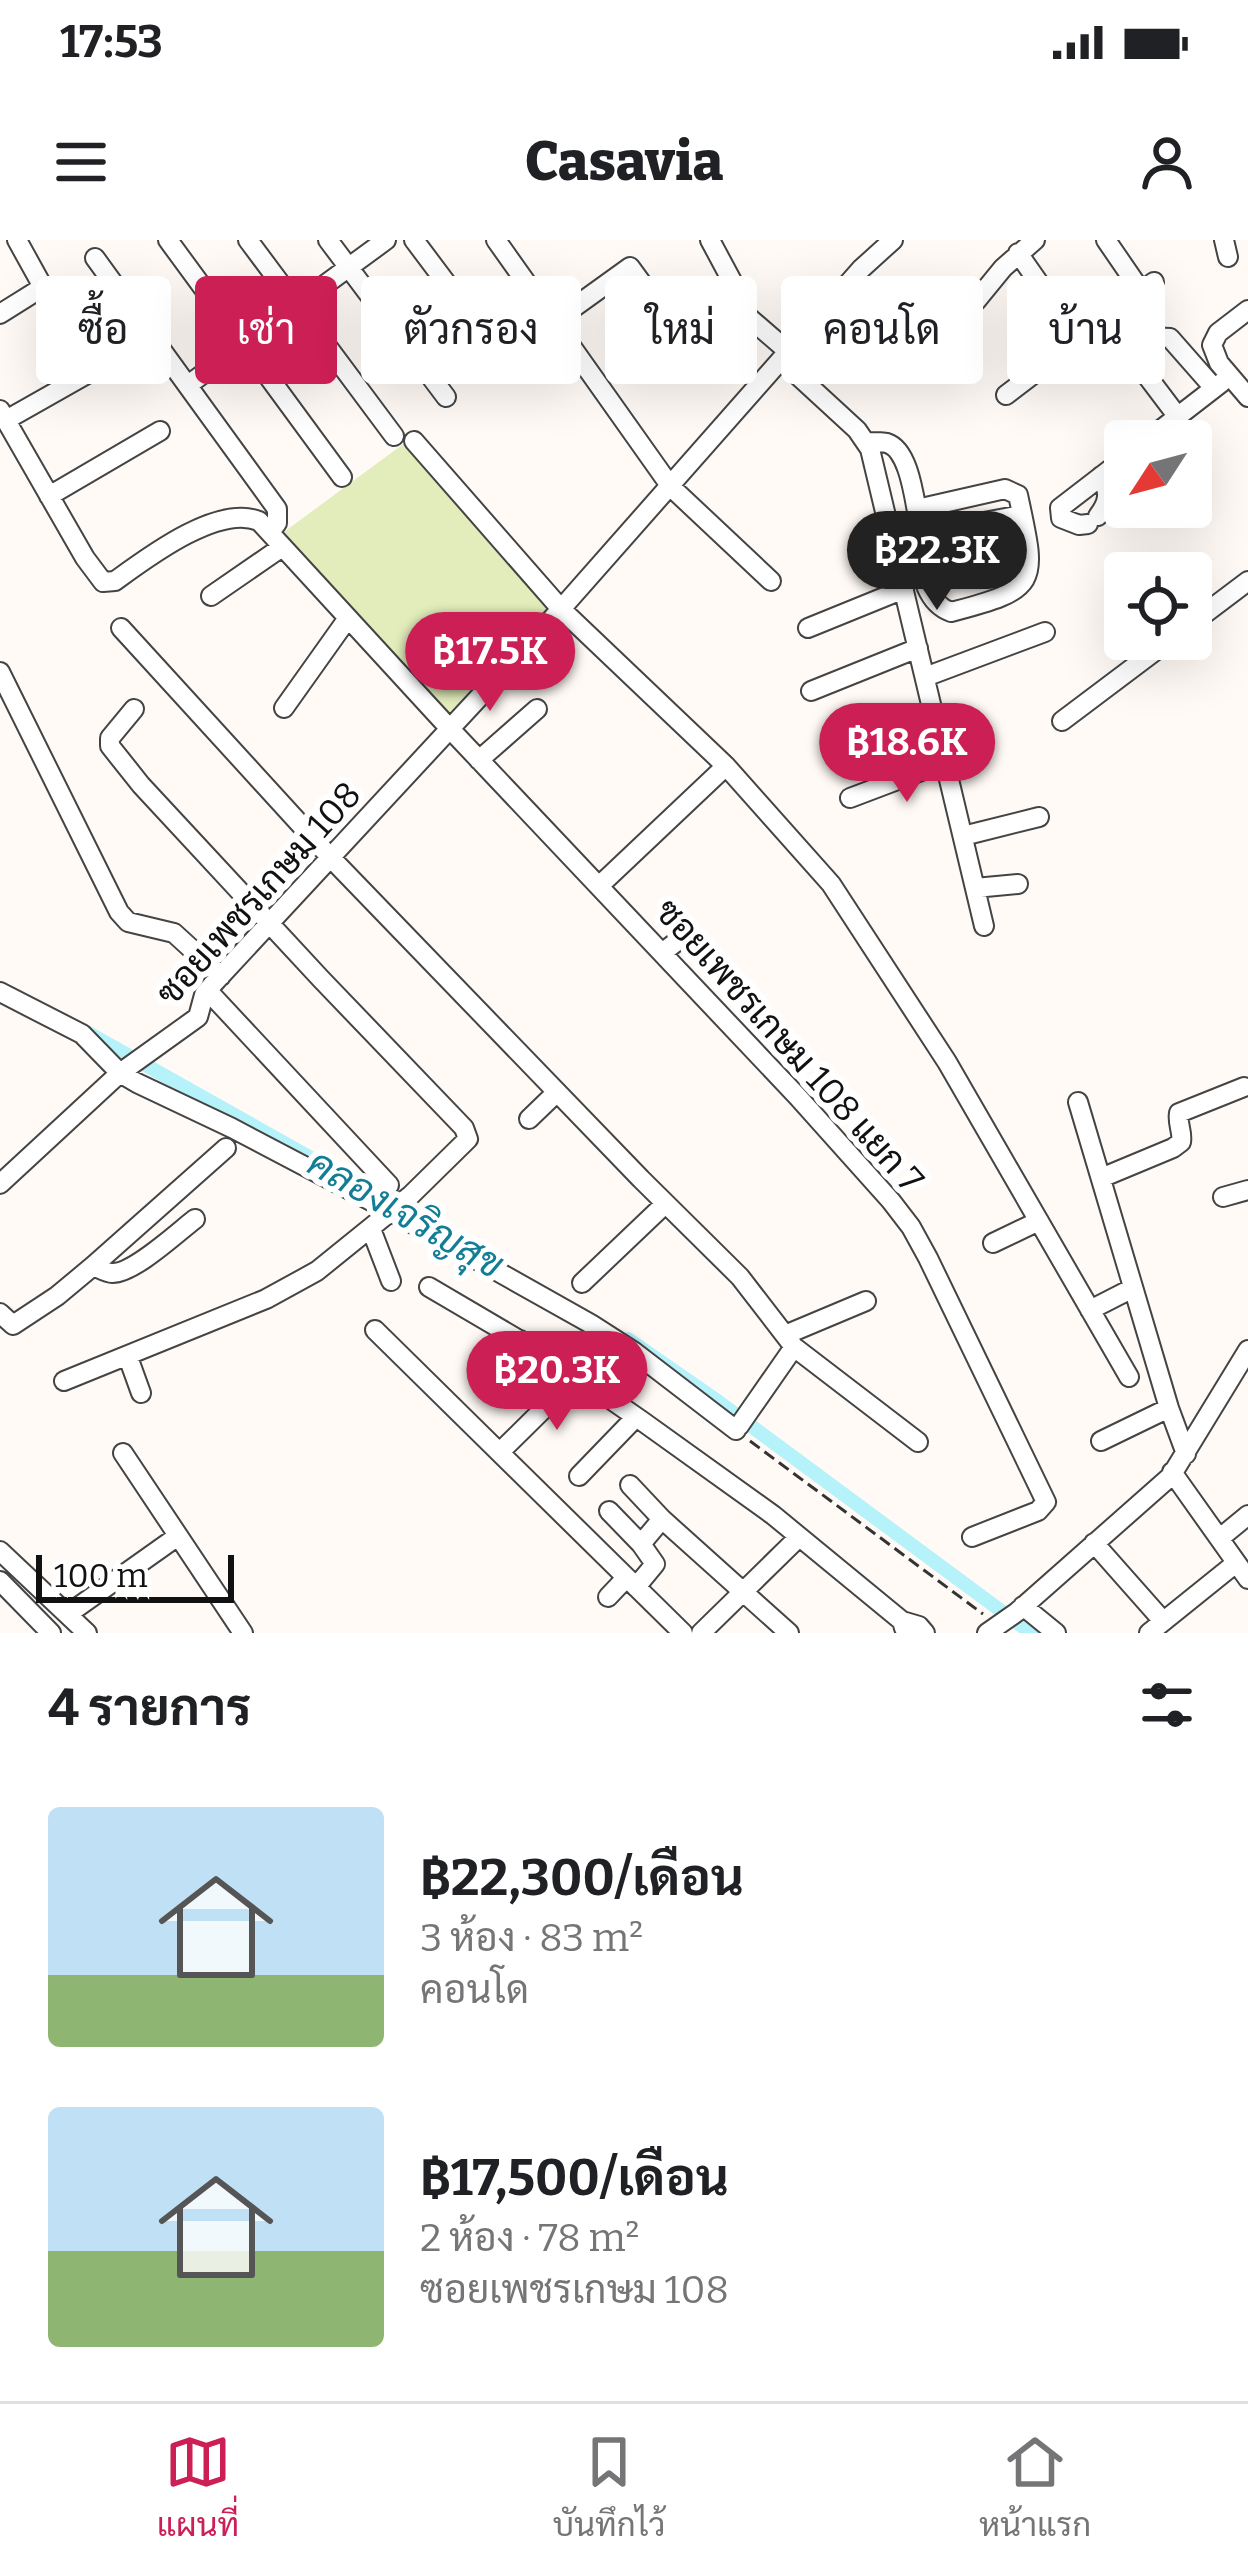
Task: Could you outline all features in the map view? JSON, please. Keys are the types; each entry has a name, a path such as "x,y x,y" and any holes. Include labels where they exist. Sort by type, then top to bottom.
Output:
{"street":[{"path":"0,314 43,287 17,240"},
{"path":"168,240 195,277"},
{"path":"248,240 275,276"},
{"path":"328,240 446,398"},
{"path":"336,276 386,240"},
{"path":"414,240 441,276"},
{"path":"496,240 522,276"},
{"path":"710,240 733,283 732,298 781,352"},
{"name":"ซอยเพชรเกษม 108","path":"856,276 893,240"},
{"path":"983,294 1035,240"},
{"path":"1106,240 1138,276"},
{"path":"1018,253 1034,276"},
{"path":"95,258 277,509 276,539 211,596"},
{"path":"1222,382 1212,345 1218,333 1248,310"},
{"path":"1178,417 1144,372 1143,353 1160,337 1170,338 1222,382 1248,397"},
{"path":"337,355 404,438 561,609 726,766 831,884 947,1062 1129,1377"},
{"path":"581,358 671,487 771,581"},
{"name":"ซอยเพชรเกษม 108","path":"0,1184 123,1071 198,1018 214,983 451,730 781,363"},
{"path":"188,385 195,380"},
{"path":"1174,420 1222,382"},
{"path":"64,384 3,415 94,573 104,582 115,580 198,528 220,521 250,517 276,539"},
{"path":"273,384 342,476"},
{"path":"812,384 857,430 874,461 984,926"},
{"path":"1006,394 1019,384"},
{"path":"49,496 160,431"},
{"path":"866,442 894,446 910,476 929,595 944,610 993,602 1021,586 1031,557 1018,496 1005,490 917,509"},
{"path":"1102,476 1108,496 1093,520 1067,522 1061,518 1060,508 1102,476"},
{"path":"891,538 1022,515"},
{"name":"ซอยเพชรเกษม 108 แยก 7","path":"276,539 878,1186 911,1228 1046,1502 1038,1510 972,1537"},
{"path":"1212,608 1248,581"},
{"path":"808,628 904,589"},
{"path":"284,708 348,618"},
{"path":"121,628 331,858 740,1276 790,1341 918,1442"},
{"path":"925,677 1045,632"},
{"path":"811,691 918,648"},
{"path":"1062,722 1143,660"},
{"path":"0,672 119,912 128,922 174,933 389,1185"},
{"path":"64,1381 266,1299 317,1271 411,1195 465,1145 468,1134 141,785 110,746 110,738 134,709"},
{"path":"479,760 536,709"},
{"path":"896,748 939,736"},
{"path":"850,798 945,761"},
{"path":"599,886 726,766"},
{"path":"963,836 1039,817"},
{"path":"975,888 1018,884"},
{"path":"662,953 687,938 705,949"},
{"path":"3,997 82,1034 123,1071 392,1210 591,1324 741,1422 790,1341 866,1300"},
{"path":"1101,1178 1181,1142 1178,1119 1184,1110 1244,1087"},
{"path":"529,1119 557,1092"},
{"path":"1078,1102 1186,1454"},
{"path":"0,1313 13,1325 26,1318 93,1266 226,1148"},
{"path":"1223,1197 1248,1190"},
{"path":"582,1282 665,1204"},
{"path":"93,1266 119,1273 195,1220"},
{"path":"993,1243 1039,1221"},
{"path":"371,1229 391,1281"},
{"path":"429,1287 577,1376 773,1516 903,1627 919,1626 926,1633"},
{"path":"1090,1310 1133,1288"},
{"path":"375,1330 683,1633"},
{"path":"483,1376 520,1340"},
{"path":"1006,1620 1171,1476 1248,1350"},
{"path":"128,1357 141,1393"},
{"path":"500,1452 577,1376"},
{"path":"1100,1441 1169,1408"},
{"path":"579,1476 636,1418"},
{"path":"123,1453 243,1633"},
{"path":"1094,1543 1156,1627 1242,1571 1172,1472"},
{"path":"630,1485 789,1633"},
{"path":"608,1597 655,1564 609,1511"},
{"path":"1220,1538 1248,1515"},
{"path":"641,1544 662,1519"},
{"path":"68,1614 178,1536"},
{"path":"701,1633 799,1538"},
{"path":"0,1551 87,1633"},
{"path":"0,1581 52,1633"},
{"path":"1006,1620 1056,1633"}],"path":[{"path":"741,1422 1006,1620"}],"green space":[{"path":"406,442 550,607 448,714 284,532"}],"waterway":[{"name":"คลองเจริญสุข","path":"85,1031 343,1176"},
{"name":"คลองเจริญสุข","path":"628,1339 1031,1633"}]}
